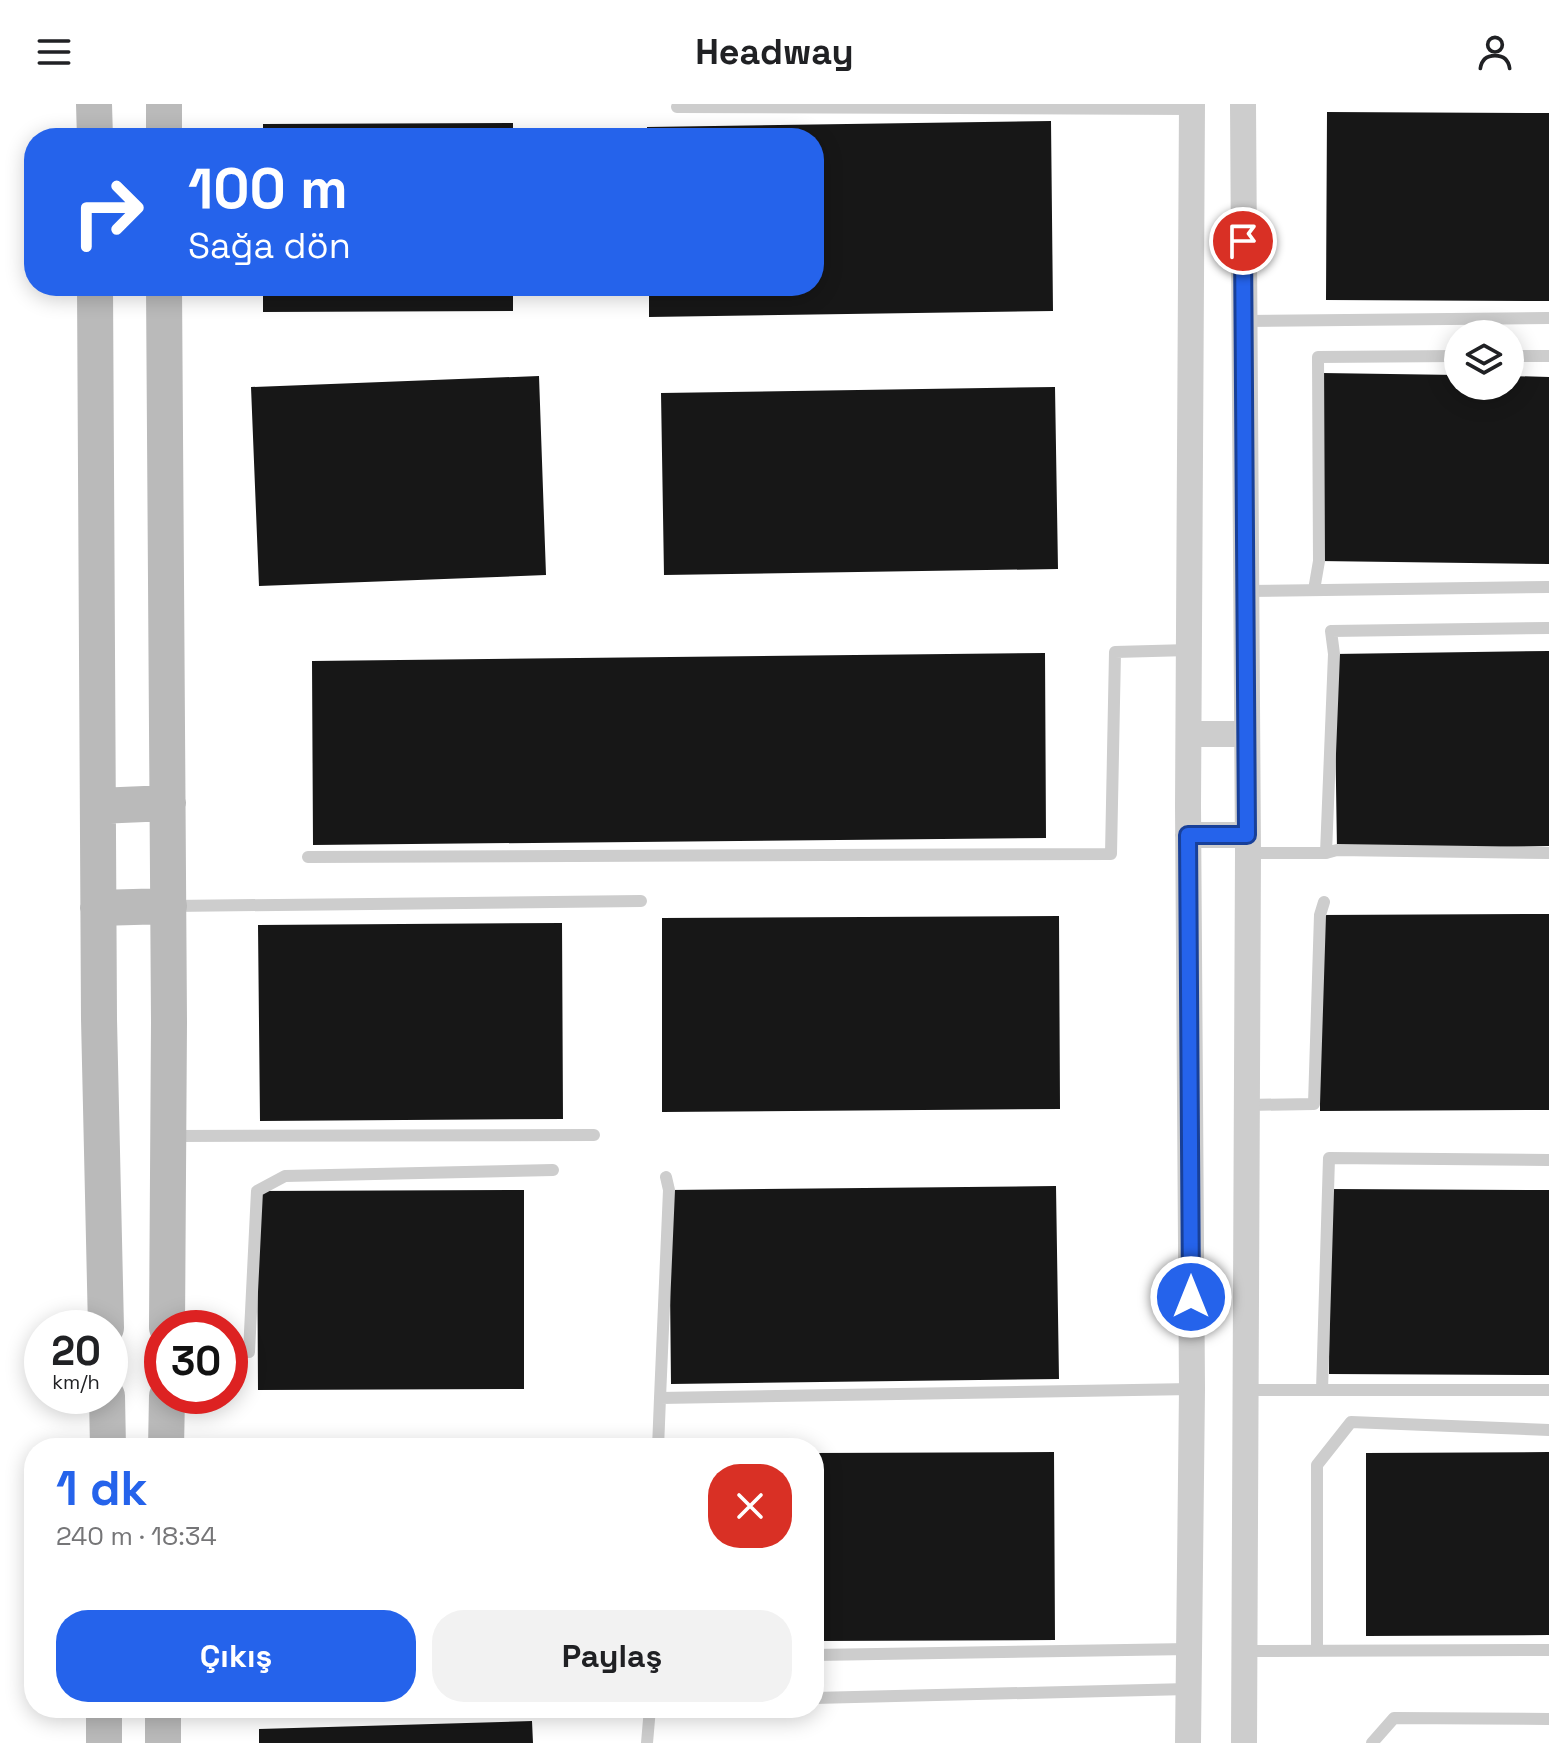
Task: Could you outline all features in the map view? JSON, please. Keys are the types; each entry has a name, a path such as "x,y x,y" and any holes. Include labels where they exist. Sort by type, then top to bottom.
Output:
{"street":[{"path":"94,104 95,128"},
{"path":"164,104 164,128"},
{"path":"1243,104 1248,844 1244,1743"},
{"path":"1188,1743 1192,1389 1188,835 1192,106"},
{"path":"95,296 98,908 106,1310"},
{"path":"164,296 169,906 167,1310"},
{"path":"1189,734 1247,734"},
{"path":"98,806 168,803"},
{"path":"1188,835 1248,844"},
{"path":"98,908 169,906"},
{"path":"107,1414 108,1438"},
{"path":"166,1438 167,1414"},
{"path":"104,1718 104,1743"},
{"path":"163,1718 163,1743"}],"lane":[{"path":"677,107 1192,106"},
{"path":"1244,321 1549,318"},
{"path":"1314,590 1319,561 1318,357 1444,356"},
{"path":"1524,356 1549,356"},
{"path":"1246,591 1549,587"},
{"path":"1326,853 1334,654 1331,631 1549,628"},
{"path":"308,857 1111,854 1115,652 1189,650"},
{"path":"1248,844 1326,853 1337,850 1549,853"},
{"path":"169,906 641,901"},
{"path":"1246,1105 1314,1104 1320,915 1324,902"},
{"path":"169,1136 594,1135"},
{"path":"1322,1390 1329,1158 1549,1160"},
{"path":"248,1352 257,1191 285,1176 553,1170"},
{"path":"658,1438 669,1190 666,1177"},
{"path":"660,1398 1192,1389"},
{"path":"1245,1390 1549,1390"},
{"path":"1317,1651 1317,1465 1351,1422 1549,1430"},
{"path":"824,1655 1189,1649"},
{"path":"1244,1651 1549,1650"},
{"path":"824,1698 1188,1689"},
{"path":"647,1743 649,1718"},
{"path":"1372,1743 1394,1718 1549,1719"}],"building":[{"path":"1327,112 1549,113 1549,301 1326,300"},
{"path":"1051,121 1053,311 649,317 649,296 824,296 824,128 647,127"},
{"path":"513,123 513,128 263,128 263,124"},
{"path":"263,296 513,296 513,311 263,312"},
{"path":"1322,373 1444,375 1444,400 1524,400 1524,376 1549,377 1549,564 1319,561"},
{"path":"539,376 546,575 259,586 251,387"},
{"path":"1055,387 1058,569 664,575 661,393"},
{"path":"1549,651 1549,846 1337,850 1334,654"},
{"path":"1045,653 1046,838 313,845 312,661"},
{"path":"1549,914 1549,1110 1320,1111 1320,915"},
{"path":"1059,916 1060,1109 662,1112 662,918"},
{"path":"562,923 563,1119 260,1121 258,925"},
{"path":"1056,1186 1059,1379 671,1384 669,1190"},
{"path":"1330,1189 1549,1190 1549,1375 1329,1374"},
{"path":"524,1190 524,1389 258,1390 257,1191"},
{"path":"1054,1452 1055,1640 824,1641 824,1453"},
{"path":"1549,1452 1549,1635 1366,1636 1366,1453"},
{"path":"532,1721 533,1743 259,1743 259,1729"}],"route":[{"path":"1191,1297 1188,835 1247,835 1243,241"}]}
